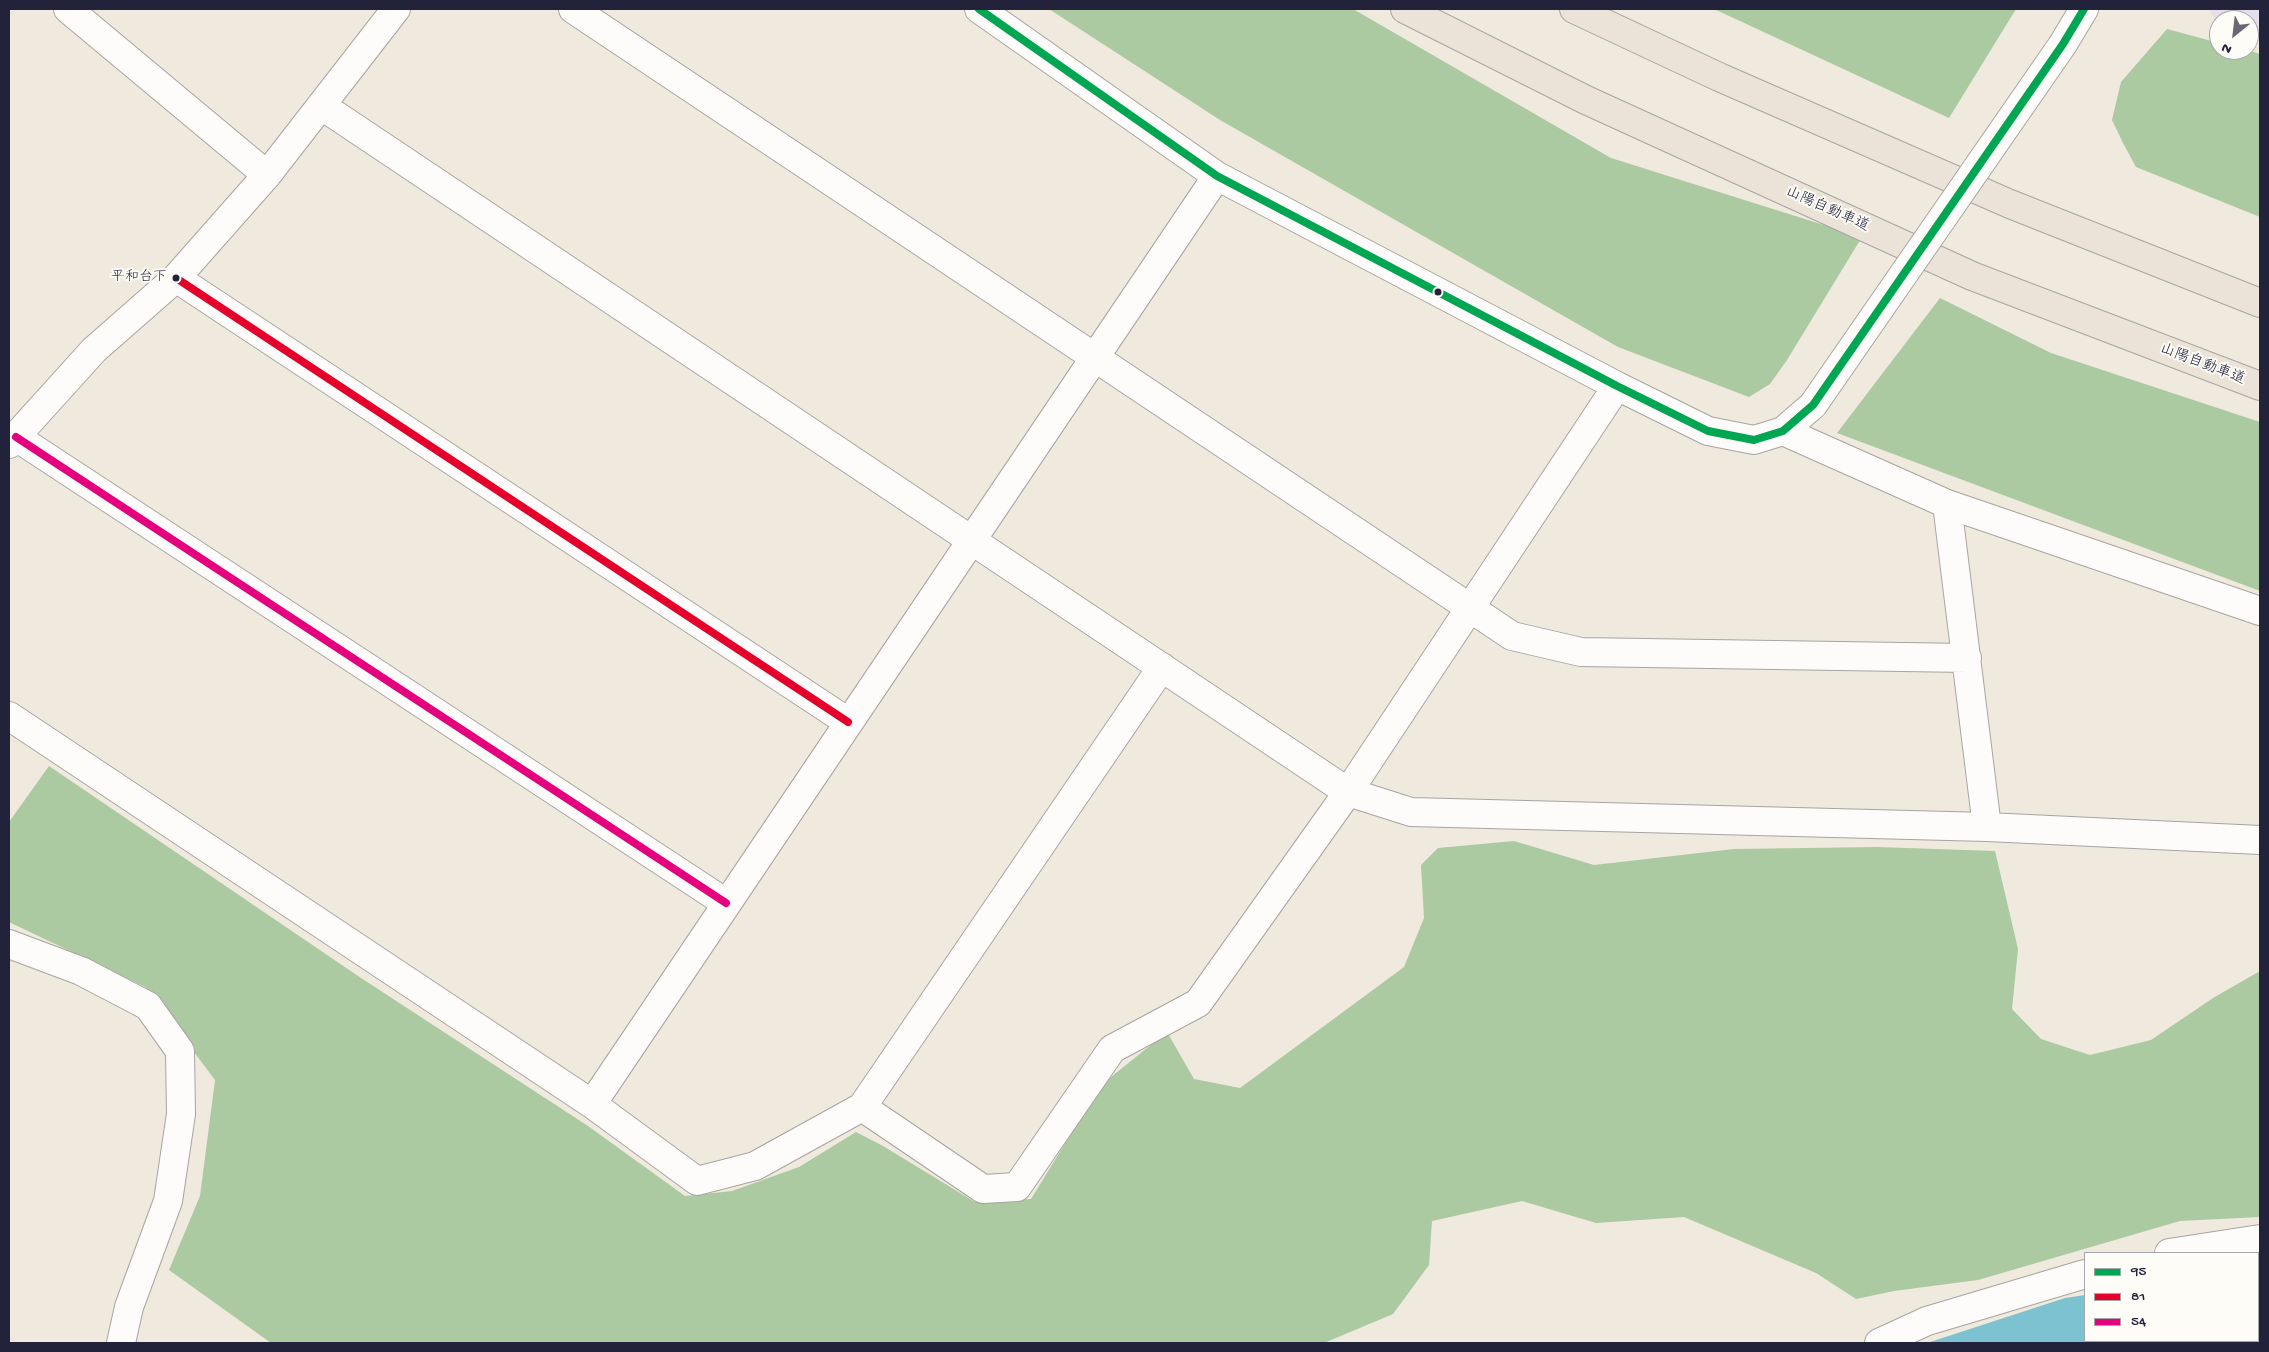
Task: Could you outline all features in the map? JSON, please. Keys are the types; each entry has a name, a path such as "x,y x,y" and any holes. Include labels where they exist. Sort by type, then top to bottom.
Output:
{"highway":[{"name":"山陽自動車道","path":"1405,9 1586,100 1972,276 2260,386"},
{"path":"1574,9 1719,77 2010,204 2260,302"}],"street":[{"path":"68,9 267,175"},
{"path":"396,9 267,175 176,278 94,350 12,440 726,903"},
{"path":"573,9 1512,636 1581,652 1967,658"},
{"path":"979,9 1218,176 1617,386 1708,431 1754,440 1783,431 1813,405 2063,44 2081,10"},
{"path":"322,106 1348,792 1412,812 1987,827 2260,840"},
{"path":"592,1104 971,539 1096,358 1218,176"},
{"path":"176,278 848,722"},
{"path":"862,1107 983,1188 1017,1187 1112,1049 1198,1002 1348,792 1617,386"},
{"path":"1783,431 1947,504 2260,611"},
{"path":"1947,504 1987,827"},
{"path":"9,716 592,1104 697,1181 755,1166 862,1107 1162,667"},
{"path":"9,944 81,971 148,1006 180,1051 181,1114 168,1201 129,1307 122,1343"},
{"path":"2176,1252 2260,1239"},
{"path":"1879,1343 1927,1321 2084,1274"}],"shaded area":[{"path":"2260,9 2260,35 2259,10 2210,10"}],"green space":[{"path":"1049,9 1353,9 1611,158 1862,237 1787,360 1770,384 1749,397 1618,347 1220,120"},
{"path":"1714,9 2016,9 1949,118"},
{"path":"2167,29 2209,40 2209,60 2259,60 2260,54 2260,217 2136,167 2112,120 2121,82"},
{"path":"1940,298 2051,353 2260,422 2260,591 1837,433"},
{"path":"49,766 361,978 588,1126 685,1196 732,1191 799,1167 856,1132 883,1146 975,1202 1031,1199 1101,1085 1167,1032 1194,1079 1240,1088 1404,967 1424,918 1421,865 1438,848 1514,841 1594,865 1734,849 1877,847 1995,851 2018,949 2012,1009 2041,1039 2090,1055 2151,1040 2213,998 2260,971 2260,1217 2180,1221 1978,1280 1894,1291 1856,1299 1816,1273 1684,1217 1596,1223 1522,1201 1432,1221 1429,1265 1393,1314 1324,1343 271,1343 169,1270 200,1196 215,1080 145,987 9,922 9,822"}],"water":[{"path":"2259,1274 2260,1274 2259,1340"},
{"path":"2084,1295 2084,1342 2232,1342 1927,1343 2065,1298"}],"transit line":[{"name":"95","path":"979,9 1217,176 1617,386 1708,431 1754,440 1783,431 1813,405 2063,44 2084,9"},
{"name":"81","path":"176,278 848,722"},
{"name":"54","path":"16,437 726,903"}],"place":[{"name":"平和台下","path":"176,278"}]}
